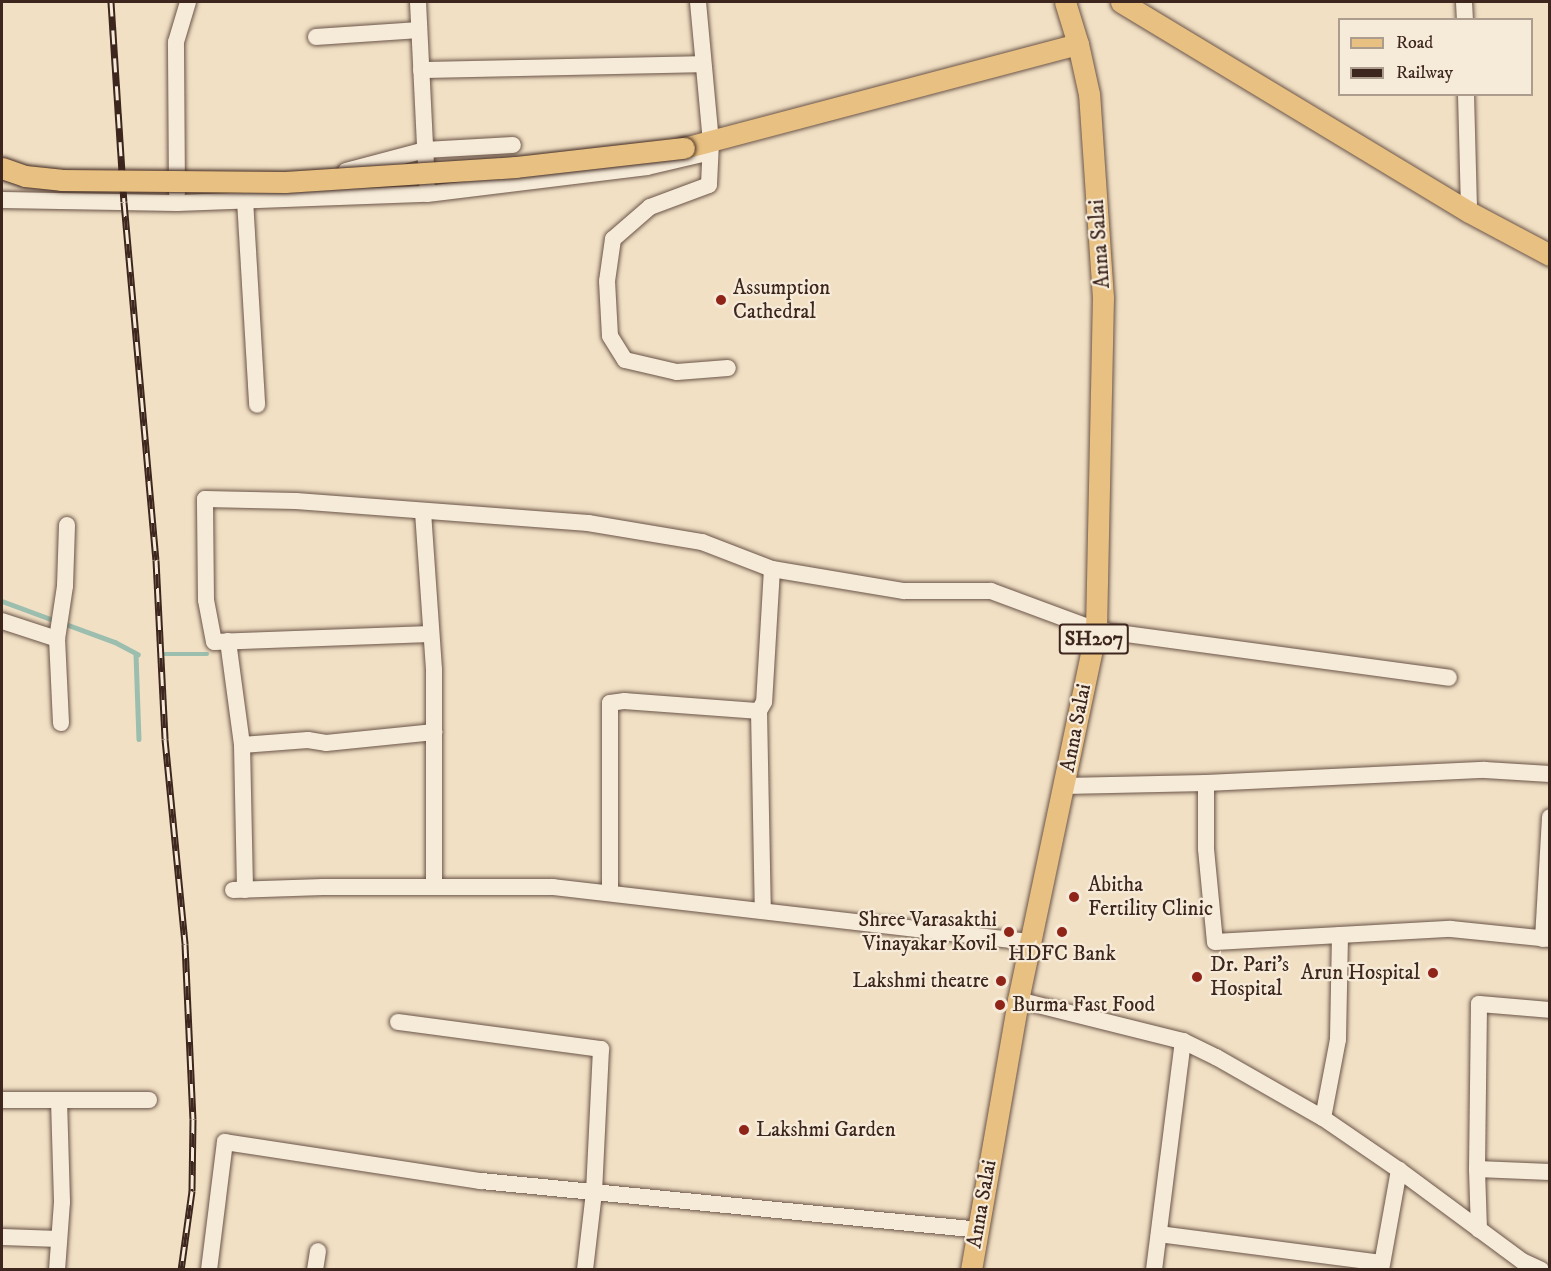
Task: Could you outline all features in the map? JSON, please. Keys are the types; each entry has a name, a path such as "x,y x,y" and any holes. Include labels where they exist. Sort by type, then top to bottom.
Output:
{"main road":[{"name":"Anna Salai","path":"971,1269 1018,1000 1096,630 1103,298 1089,94 1078,44 1065,2"},
{"path":"1121,2 1469,212 1550,255"},
{"path":"2,168 25,176 61,180 285,182 516,167 684,148 1078,44"}],"street":[{"path":"177,203 176,42 188,2"},
{"path":"418,2 427,194"},
{"path":"698,2 711,142 709,185 650,207 613,240 607,281 610,336 624,360 677,372 728,368"},
{"path":"1464,2 1464,18"},
{"path":"316,37 419,30"},
{"path":"421,70 702,64"},
{"path":"1466,96 1469,212"},
{"path":"2,200 177,203 427,194 646,167 701,154 708,150 711,142"},
{"path":"346,171 425,150 513,145"},
{"path":"244,200 257,405"},
{"path":"430,634 214,642 206,600 205,499 296,501 588,523 702,542 772,569 904,591 991,591 1096,630 1449,678"},
{"path":"423,512 434,732 434,887"},
{"path":"61,723 57,639 65,586 67,525"},
{"path":"763,911 759,711 764,702 772,569"},
{"path":"2,621 57,639"},
{"path":"228,641 242,745 239,890 553,887 1032,942"},
{"path":"610,893 610,703 625,701 759,711"},
{"path":"242,745 308,740 326,742 434,732"},
{"path":"1064,786 1206,783 1485,770 1550,774"},
{"path":"1206,783 1206,849 1215,942 1451,928 1546,939 1550,817"},
{"path":"1323,1118 1338,1039 1340,935"},
{"path":"1018,1000 1183,1041 1323,1118 1399,1170 1521,1261 1541,1269"},
{"path":"1479,1230 1476,1169 1479,1005 1550,1010"},
{"path":"398,1022 601,1049 593,1193 585,1269"},
{"path":"1154,1269 1183,1041"},
{"path":"2,1100 149,1100"},
{"path":"57,1269 62,1202 59,1100"},
{"path":"209,1269 225,1142 481,1181 977,1230"},
{"path":"1476,1169 1550,1172"},
{"path":"1159,1234 1381,1266 1399,1170"},
{"path":"2,1237 59,1239"},
{"path":"315,1269 318,1251"}],"waterway":[{"path":"2,601 56,621"},
{"path":"63,623 115,642 138,654"},
{"path":"136,654 139,739"},
{"path":"165,654 207,654"}],"railway":[{"path":"111,2 124,202 156,560 165,739 185,944 193,1119 192,1191 181,1270"}],"place":[{"name":"Assumption Cathedral","path":"721,300"},
{"name":"Abitha Fertility Clinic","path":"1074,897"},
{"name":"Shree Varasakthi Vinayakar Kovil","path":"1009,932"},
{"name":"HDFC Bank","path":"1062,932"},
{"name":"Arun Hospital","path":"1433,973"},
{"name":"Dr. Pari's Hospital","path":"1197,977"},
{"name":"Lakshmi theatre","path":"1001,981"},
{"name":"Burma Fast Food","path":"1000,1005"},
{"name":"Lakshmi Garden","path":"744,1130"}]}
